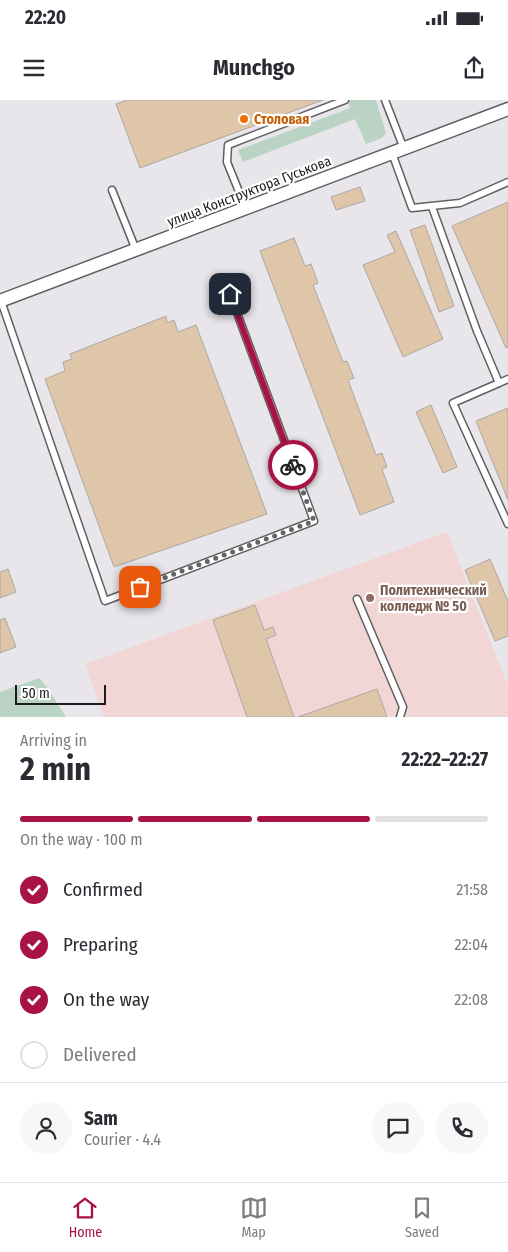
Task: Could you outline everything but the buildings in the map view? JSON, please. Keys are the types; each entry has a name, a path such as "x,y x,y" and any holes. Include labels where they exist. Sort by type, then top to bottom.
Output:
{"street":[{"name":"улица Конструктора Гуськова","path":"0,301 508,109"}],"lane":[{"path":"246,209 227,162 228,145 345,100"},
{"path":"385,100 412,208 460,203 508,182"},
{"path":"112,190 136,250"},
{"path":"432,207 477,332 499,383"},
{"path":"0,301 105,601 314,521 230,294"},
{"path":"508,379 453,403 508,524"},
{"path":"357,598 403,707 400,717"}],"shaded area":[{"name":"Политехнический колледж № 50","path":"447,532 508,686 508,717 104,717 85,664"}],"green space":[{"path":"347,100 376,100 386,133 382,138 366,144 355,119 243,162 238,150 350,108"},
{"path":"39,678 66,717 0,717 0,692"}],"way so far":[{"path":"140,587 314,521 293,465"}],"place":[{"name":"Столовая","path":"244,119"},
{"name":"Политехнический колледж № 50","path":"370,598"}],"route":[{"path":"230,294 293,465"}]}
